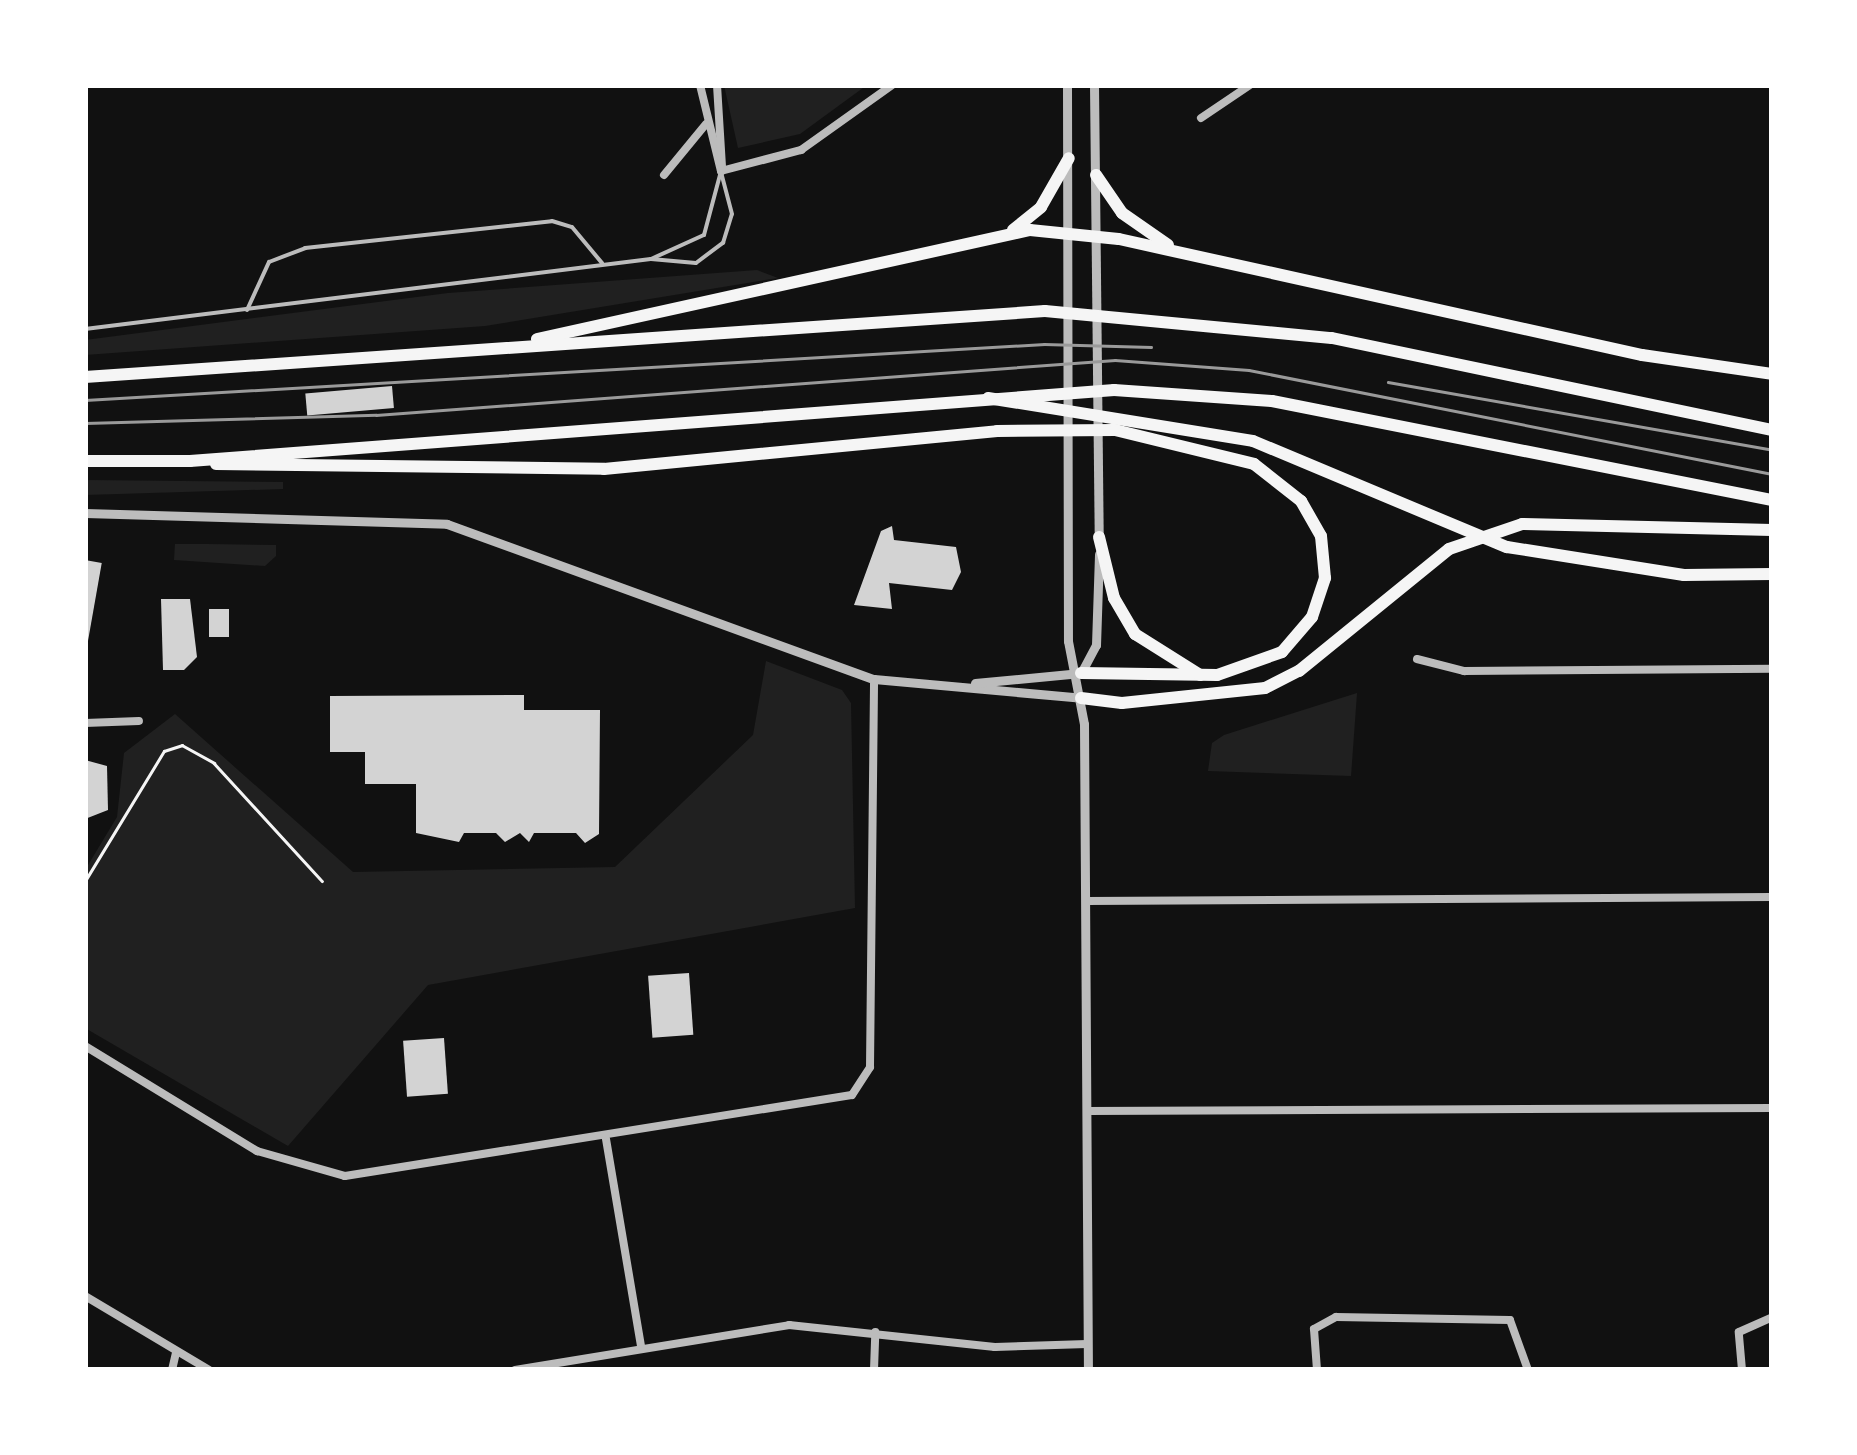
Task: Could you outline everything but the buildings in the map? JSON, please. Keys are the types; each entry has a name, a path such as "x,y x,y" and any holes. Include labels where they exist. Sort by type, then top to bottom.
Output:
{"highway":[{"path":"1010,232 1040,207 1069,158"},
{"path":"1096,175 1122,213 1174,250"},
{"path":"528,344 559,329 780,290 1010,232 1068,232 1174,250 1584,343 1772,374"},
{"path":"85,377 1045,312 1113,314 1332,338 1772,430"},
{"path":"85,461 190,461 1044,388 1272,401 1772,500"},
{"path":"972,395 1038,410 1114,413 1253,441 1507,547 1684,576 1772,574"},
{"path":"190,461 278,472 604,468 1043,429 1115,430 1254,464 1291,490 1321,536 1323,588 1299,636 1263,663 1202,676 1081,673"},
{"path":"1081,698 1122,703 1265,688 1299,671 1449,548 1522,524 1772,530"},
{"path":"1100,536 1114,598 1136,634 1202,676"}],"street":[{"path":"700,85 706,124 721,171"},
{"path":"717,85 721,171"},
{"path":"721,171 802,150 892,85"},
{"path":"1067,85 1068,641 1081,673 1088,1370"},
{"path":"1081,673 1096,645 1100,536 1100,235 1094,85"},
{"path":"1200,118 1250,85"},
{"path":"664,175 706,124"},
{"path":"85,513 447,524 874,679 972,684 1081,698"},
{"path":"1416,659 1464,671 1772,669"},
{"path":"972,684 1081,673"},
{"path":"85,1046 257,1151 321,1174 366,1176 841,1099 867,1078 874,679"},
{"path":"85,723 139,720"},
{"path":"1086,901 1772,897"},
{"path":"1087,1111 1772,1108"},
{"path":"606,1139 641,1346"},
{"path":"85,1296 209,1370"},
{"path":"1317,1370 1314,1329 1336,1317 1510,1320 1528,1370"},
{"path":"1742,1370 1739,1332 1772,1317"},
{"path":"516,1370 641,1346 789,1325 996,1347 1087,1344"},
{"path":"874,1370 876,1332"},
{"path":"172,1370 176,1352"}],"lane":[{"path":"651,260 704,235 721,171"},
{"path":"85,329 603,264 651,260 696,263 723,244 732,214 721,171"},
{"path":"247,310 269,262 305,248 552,221 572,226 603,264"}],"path":[{"path":"85,881 164,751 182,745 214,764 322,881"}],"shaded area":[{"path":"724,85 867,85 800,134 738,148"},
{"path":"757,270 778,278 485,326 85,355 85,340 448,293"},
{"path":"85,480 283,482 283,489 85,495"},
{"path":"175,544 276,545 276,556 265,566 174,560"},
{"path":"766,661 842,690 851,703 855,908 428,985 288,1146 85,1028 85,870 117,817 124,753 175,714 353,872 615,867 753,735"},
{"path":"1357,693 1351,776 1208,771 1212,743 1224,735"}],"tram line":[{"path":"85,400 1044,344 1151,347"},
{"path":"85,423 376,415 1115,360 1249,370 1772,474"},
{"path":"1388,382 1772,450"}]}
